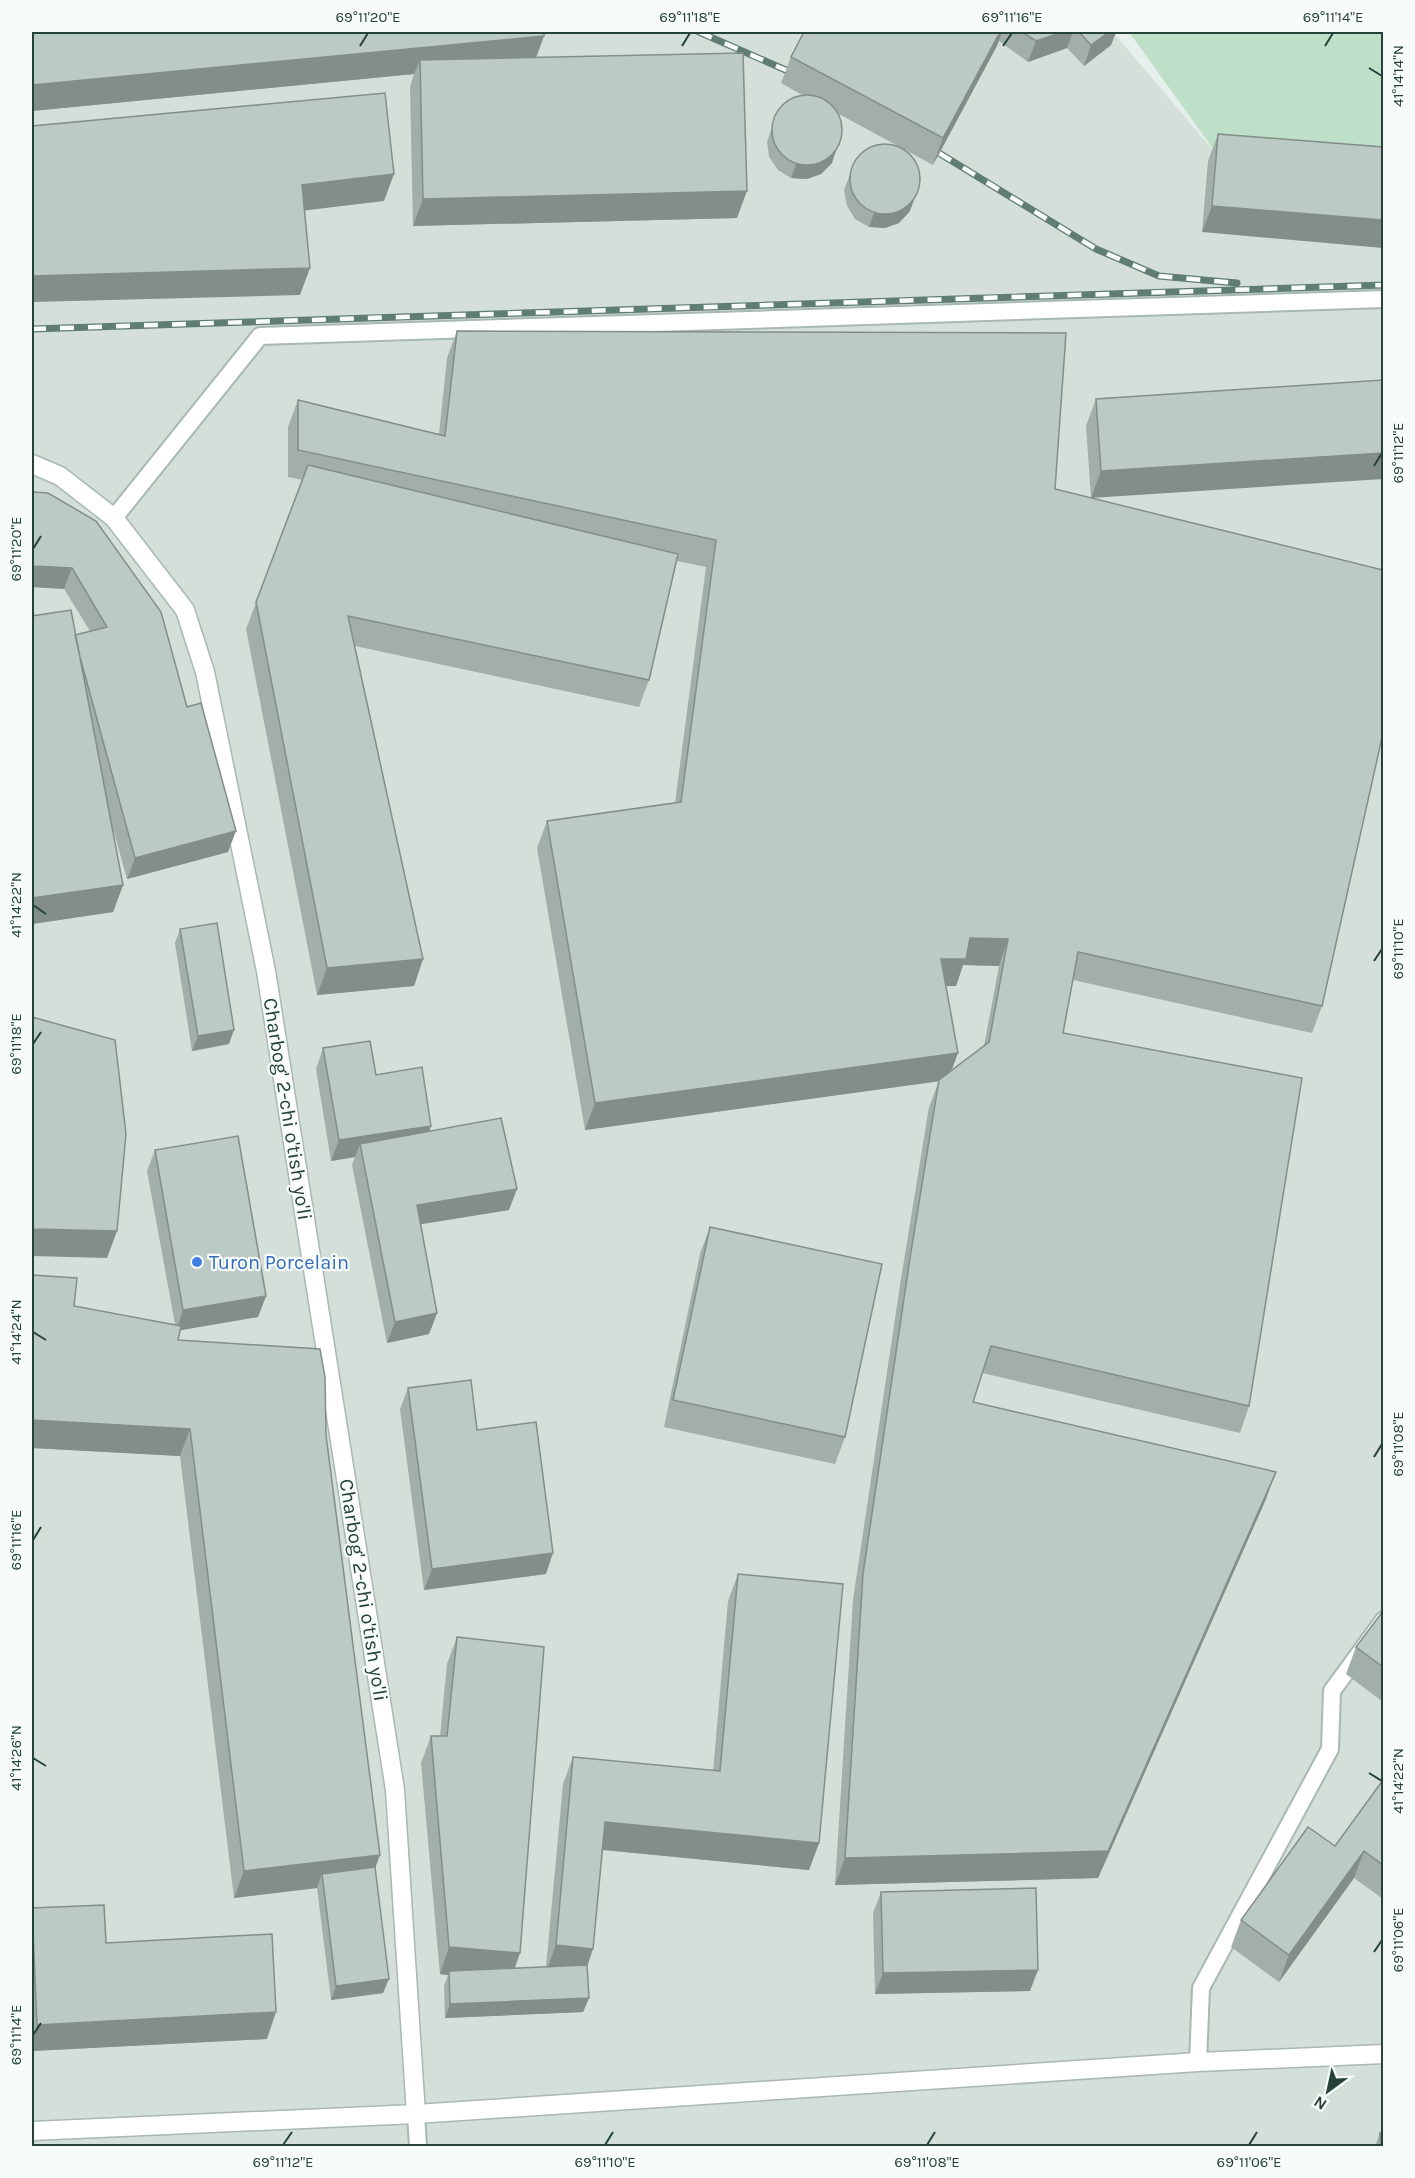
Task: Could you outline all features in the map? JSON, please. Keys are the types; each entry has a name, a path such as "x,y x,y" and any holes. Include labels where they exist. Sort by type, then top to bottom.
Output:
{"street":[{"name":"Charbog' 2-chi o'tish yo'li","path":"32,465 60,476 114,518 185,610 205,672 266,971 395,1790 416,2114"},
{"path":"32,2131 416,2114 1198,2062 1383,2054"}],"lane":[{"path":"114,518 260,336 1383,299"},
{"path":"1198,2062 1201,1988 1330,1749 1332,1691 1383,1620"},
{"path":"416,2114 418,2146"}],"shaded area":[{"path":"32,32 1113,32 1222,161 1383,172 1383,2146 32,2146"}],"green space":[{"path":"1129,32 1383,32 1383,172 1221,160"}],"building":[{"path":"32,32 544,32 544,36 32,85"},
{"path":"804,32 1000,32 943,138 791,57"},
{"path":"1022,32 1063,32 1036,41"},
{"path":"1079,32 1109,32 1091,45"},
{"path":"743,53 747,191 423,199 420,60"},
{"path":"385,93 394,174 302,185 310,268 32,276 32,126"},
{"path":"807,95 820,98 832,105 839,117 842,130 839,143 832,155 820,162 807,165 794,162 782,155 775,143 772,130 775,117 782,105 794,98"},
{"path":"1218,134 1383,147 1383,220 1212,206"},
{"path":"885,144 904,150 914,160 920,179 914,198 904,208 885,214 866,208 856,198 850,179 856,160 866,150"},
{"path":"457,331 1066,333 1055,489 1383,570 1383,733 1322,1006 1078,952 1063,1033 1302,1078 1249,1406 991,1346 973,1402 1276,1472 1108,1851 845,1858 863,1574 939,1080 989,1042 1008,939 970,938 966,959 941,959 958,1053 595,1103 547,821 681,802 716,540 298,450 298,400 445,436"},
{"path":"1383,380 1383,453 1101,471 1096,399"},
{"path":"308,465 678,554 649,680 348,616 423,959 327,968 256,602"},
{"path":"32,492 48,493 96,521 161,612 187,707 201,703 236,831 135,858 75,635 107,627 72,568 32,566"},
{"path":"71,610 123,885 32,898 32,616"},
{"path":"217,923 234,1030 198,1036 180,929"},
{"path":"32,1017 115,1040 126,1134 117,1231 32,1229"},
{"path":"370,1041 376,1075 422,1067 431,1126 339,1140 323,1048"},
{"path":"501,1118 517,1189 417,1205 437,1313 395,1322 360,1144"},
{"path":"238,1136 266,1296 183,1310 155,1150"},
{"path":"710,1227 882,1264 845,1437 673,1400"},
{"path":"32,1275 77,1278 74,1306 181,1326 178,1340 320,1349 325,1377 326,1435 380,1855 244,1871 190,1429 32,1420"},
{"path":"471,1380 477,1430 536,1422 553,1553 432,1569 408,1388"},
{"path":"738,1574 843,1584 819,1843 605,1822 593,1949 556,1945 573,1757 720,1771"},
{"path":"1383,1611 1383,1667 1356,1647"},
{"path":"457,1637 544,1647 520,1953 449,1947 431,1736 447,1736"},
{"path":"1383,1780 1383,1865 1364,1851 1289,1955 1241,1920 1308,1827 1335,1846"},
{"path":"375,1867 389,1979 336,1986 322,1874"},
{"path":"1036,1888 1038,1970 883,1973 881,1892"},
{"path":"104,1905 106,1943 272,1934 276,2012 37,2025 32,1908"},
{"path":"587,1965 589,1998 450,2004 449,1971"},
{"path":"1380,2133 1383,2133 1383,2146 1381,2146"}],"railway":[{"path":"699,32 788,71"},
{"path":"939,153 1096,249 1159,276 1237,283"},
{"path":"32,329 1384,285"}],"place":[{"name":"Turon Porcelain","path":"197,1262"}]}
